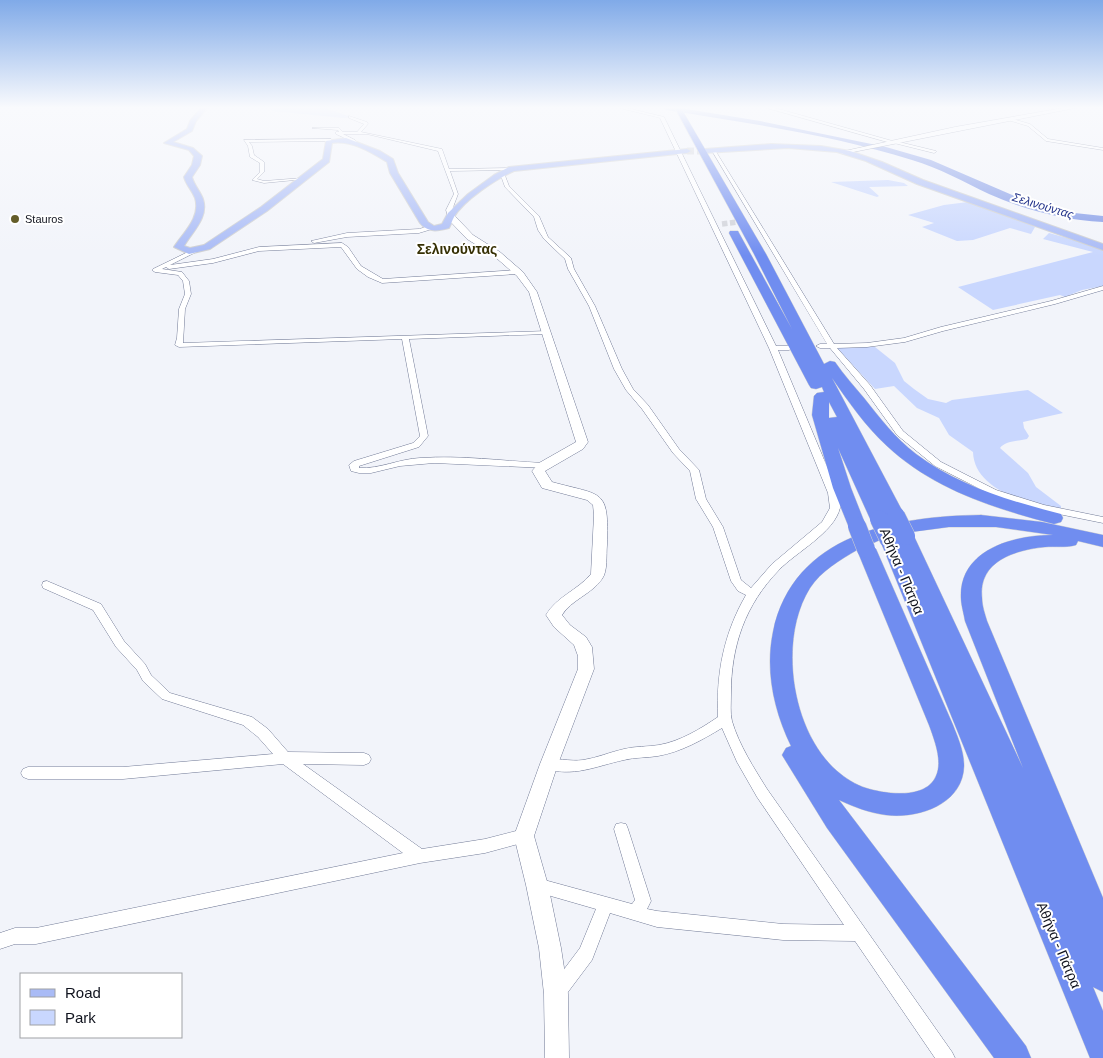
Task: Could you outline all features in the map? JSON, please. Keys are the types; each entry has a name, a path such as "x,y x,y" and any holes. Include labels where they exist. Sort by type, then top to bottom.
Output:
{"highway":[{"name":"Αθήνα - Πάτρα","path":"706,157 800,330 887,532 1103,1050"},
{"name":"Αθήνα - Πάτρα","path":"725,221 822,396 1103,976"},
{"path":"800,330 817,345 834,372 882,432 900,449 923,466 963,488 986,498 1103,533"},
{"path":"822,396 820,415 842,488 857,526 887,532 941,726 950,755 951,768 948,780 940,791 929,799 914,804 879,803 860,798 843,790 828,779 816,766 797,732 781,674 781,640 788,610 806,580 832,556 853,544 896,529 926,523 956,521 1004,522 1056,529 1103,541"},
{"path":"1014,1058 831,813 796,756 783,727 773,693 770,674 770,638 773,622 783,595 801,570 816,556 838,542 878,526 924,516 979,515 1038,521 1103,533"},
{"path":"1103,545 1056,540 1032,542 1011,547 988,558 980,566 971,584 970,596 976,621 1103,934"}],"main road":[{"path":"198,157 196,165 188,178 199,197 200,212 195,224 179,247 184,251 194,251 207,247 264,209 326,160 326,157"},
{"path":"385,157 390,161 394,173 419,215 426,226 430,228 446,226 450,216 485,185 514,169 630,157"},
{"path":"859,157 899,171 920,182 1103,247"}],"street":[{"path":"254,157 262,162 262,171 254,179 255,181 303,179"},
{"path":"443,157 456,194 449,210 450,216 470,238 497,254 518,272 527,282 533,293 582,442 579,446 543,466 538,472 544,482 553,487 592,497 598,504 601,515 598,575 590,585 557,609 554,615 558,622 578,636 584,646 587,656 586,669 549,764 524,836 537,885 550,948 556,994 557,1058"},
{"path":"685,157 713,225 773,348 833,493 835,508 823,527 777,564 752,594 740,614 732,634 726,660 724,681 725,719 742,761 858,933 946,1058"},
{"path":"714,157 755,220 832,346 867,386 900,433 938,464 969,482 1016,501 1070,515 1103,520"},
{"path":"446,170 514,169"},
{"path":"502,174 507,187 537,217 546,238 568,258 570,269 592,306 618,369 630,390 645,407 676,450 694,470 701,499 718,527 736,581 742,588 752,594"},
{"path":"744,220 755,220"},
{"path":"713,225 725,221"},
{"path":"154,270 213,261 269,244 352,235 419,231 430,228"},
{"path":"260,248 344,246 354,263 374,278 382,281 518,272"},
{"path":"154,270 194,251"},
{"path":"154,270 180,273 186,281 188,298 182,309 182,338 179,345 546,332"},
{"path":"820,346 867,345 905,340 941,329 1053,303 1103,288"},
{"path":"405,338 424,436 416,445 357,463 354,465 354,469 365,471 402,463 468,461 543,466"},
{"path":"773,348 789,348"},
{"path":"47,585 98,607 120,644 141,667 148,678 166,696 247,721 263,732 285,758 420,856"},
{"path":"549,764 565,768 590,765 636,751 650,752 658,750 690,740 725,719"},
{"path":"28,774 123,774 285,758 364,759"},
{"path":"621,829 644,901 636,913"},
{"path":"0,942 15,936 36,936 420,856 457,852 524,836"},
{"path":"537,885 658,919 784,932 858,933"},
{"path":"556,994 586,954 606,904"}],"green space":[{"path":"888,180 904,183 908,186 869,187 879,196 877,197 831,182"},
{"path":"968,202 1035,227 1031,234 1010,228 973,240 957,241 922,227 934,223 908,215 944,205"},
{"path":"1049,233 1103,248 1103,286 1082,290 1065,297 1060,295 993,310 958,287 1093,252 1043,239"},
{"path":"836,347 875,347 895,363 904,381 928,399 946,403 952,400 1028,390 1063,413 1023,422 1029,436 1027,439 1008,443 1000,448 1028,473 1036,487 1061,506 1061,509 1019,499 993,486 976,465 973,452 949,435 939,418 917,408 894,386 875,389"}],"waterway":[{"name":"Σελινούντας","path":"914,157 1027,205 1065,215 1103,219"}],"tunnel":[{"path":"722,224 744,221"}],"place":[{"name":"Stauros","path":"15,219"}],"district":[{"name":"Σελινούντας","path":"457,249"}]}
